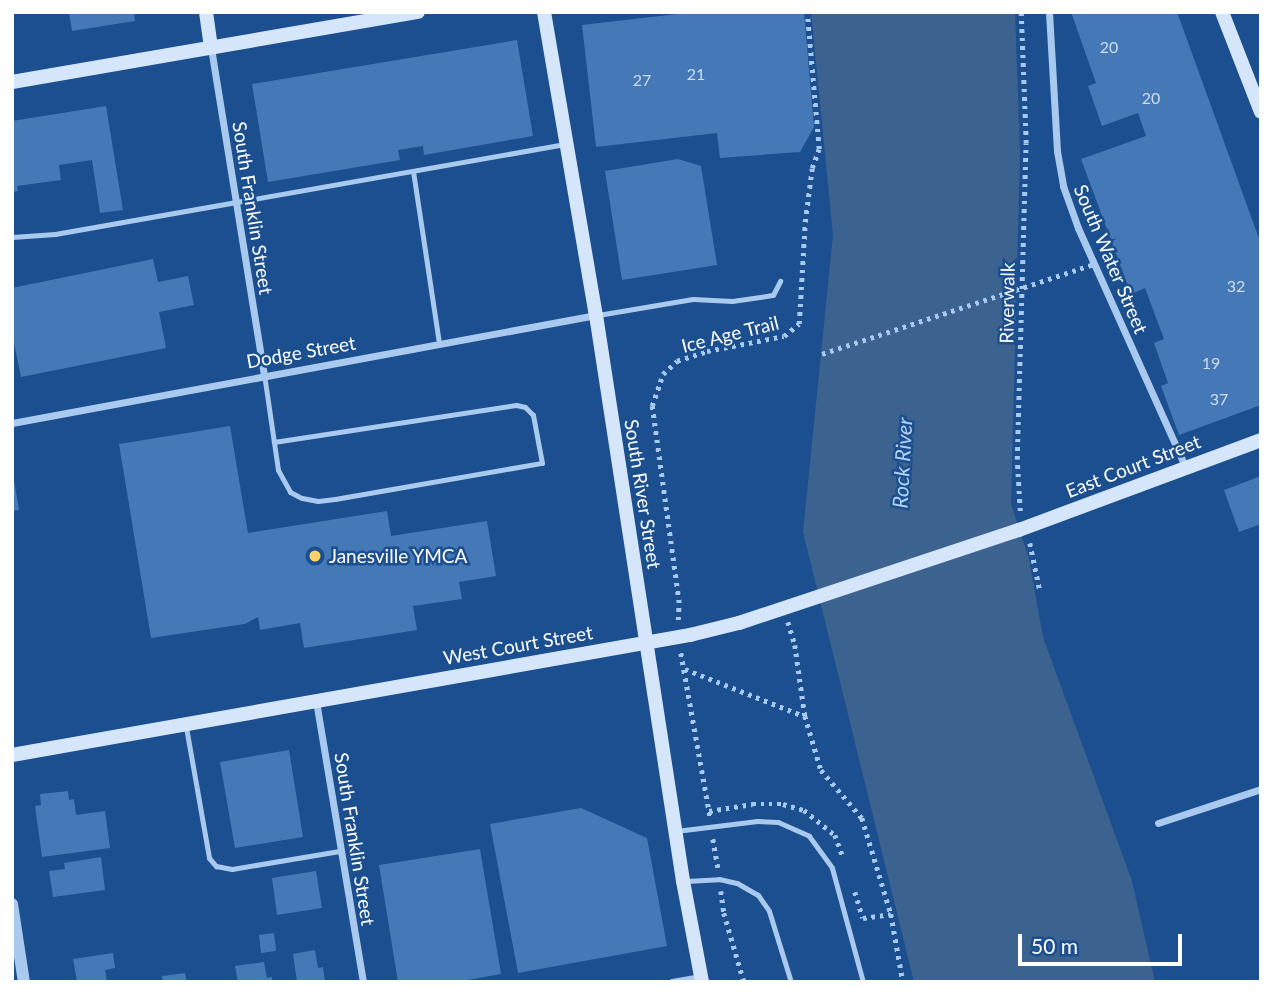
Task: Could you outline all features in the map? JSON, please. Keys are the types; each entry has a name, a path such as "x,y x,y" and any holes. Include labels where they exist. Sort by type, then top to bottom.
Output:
{"main road":[{"path":"205,12 211,47"},
{"path":"12,82 386,15 418,12"},
{"name":"South River Street","path":"544,12 596,315 682,881 701,979"},
{"path":"1222,12 1261,112"},
{"name":"East Court Street","path":"1022,529 1185,466 1261,440"},
{"name":"West Court Street","path":"12,755 739,623 1022,529"}],"street":[{"name":"South Water Street","path":"1049,12 1059,172 1094,264 1185,466"},
{"name":"South Franklin Street","path":"211,47 264,374"},
{"name":"Dodge Street","path":"12,423 264,374 596,315"},
{"name":"South Franklin Street","path":"316,701 363,982"},
{"path":"1158,823 1261,789"},
{"path":"12,904 24,982"},
{"path":"672,982 701,979"}],"lane":[{"path":"12,237 55,234 236,204 567,144"},
{"path":"414,172 439,343"},
{"path":"596,315 693,299 732,301 773,295 780,281"},
{"path":"264,374 274,442 282,482 290,492 318,501 542,463 533,415 525,407 516,405 274,442"},
{"path":"186,724 209,858 216,866 232,869 340,851"},
{"path":"675,832 757,821 778,822 809,836 832,868 863,982"},
{"path":"682,881 728,881 758,895 769,911 791,982"}],"path":[{"name":"Ice Age Trail","path":"677,636 678,603 652,406 663,374 677,361 707,351 784,336 799,324 807,209 812,168 819,149 807,12"},
{"name":"Riverwalk","path":"1021,12 1026,143 1017,502 1022,529 1037,562 1040,591"},
{"path":"822,354 1094,264"},
{"path":"784,608 795,645 805,716 821,769 862,818 891,914 902,982"},
{"path":"685,669 805,716"},
{"path":"863,918 891,914"}],"water":[{"name":"Rock River","path":"811,12 1015,12 1020,152 1011,504 1029,559 1043,637 1132,881 1155,982 914,982 803,532 833,235"}],"building":[{"path":"69,12 134,12 135,21 72,31"},
{"path":"695,12 804,12 814,127 800,152 720,158 717,133 596,147 582,25"},
{"path":"1071,12 1177,12 1261,244 1261,405 1179,435 1161,386 1168,383 1154,343 1164,339 1145,288 1131,294 1081,159 1146,136 1138,113 1102,126 1088,86 1096,83"},
{"path":"517,40 533,136 424,155 423,146 398,150 400,160 268,182 252,84"},
{"path":"106,106 123,210 100,213 92,160 59,165 61,180 17,186 18,191 12,192 12,121"},
{"path":"678,159 701,166 717,265 622,280 605,171"},
{"path":"153,259 158,282 188,276 194,305 159,312 166,348 21,377 12,333 12,288"},
{"name":"Janesville YMCA","path":"230,426 248,533 387,511 391,536 487,521 496,576 459,582 462,599 413,606 417,630 304,648 300,623 260,630 258,617 245,624 151,638 119,444"},
{"path":"1261,476 1261,524 1239,532 1224,490"},
{"path":"14,480 19,510 12,511 12,481"},
{"path":"289,750 303,837 235,848 220,762"},
{"path":"68,791 69,800 74,799 76,815 105,811 110,848 42,857 35,806 41,805 40,794"},
{"path":"581,808 647,838 667,946 518,973 490,824"},
{"path":"480,849 501,974 456,982 398,982 379,865"},
{"path":"101,857 105,890 53,897 49,871 65,869 64,863"},
{"path":"316,871 322,908 277,915 272,878"},
{"path":"274,933 276,951 261,953 259,935"},
{"path":"315,950 318,968 323,967 325,982 297,982 293,954"},
{"path":"113,953 115,968 105,970 107,982 77,982 73,959"},
{"path":"264,962 267,978 272,977 272,982 238,982 235,966"},
{"path":"185,973 187,982 163,982 162,976"}],"place":[{"name":"Janesville YMCA","path":"315,556"}]}
